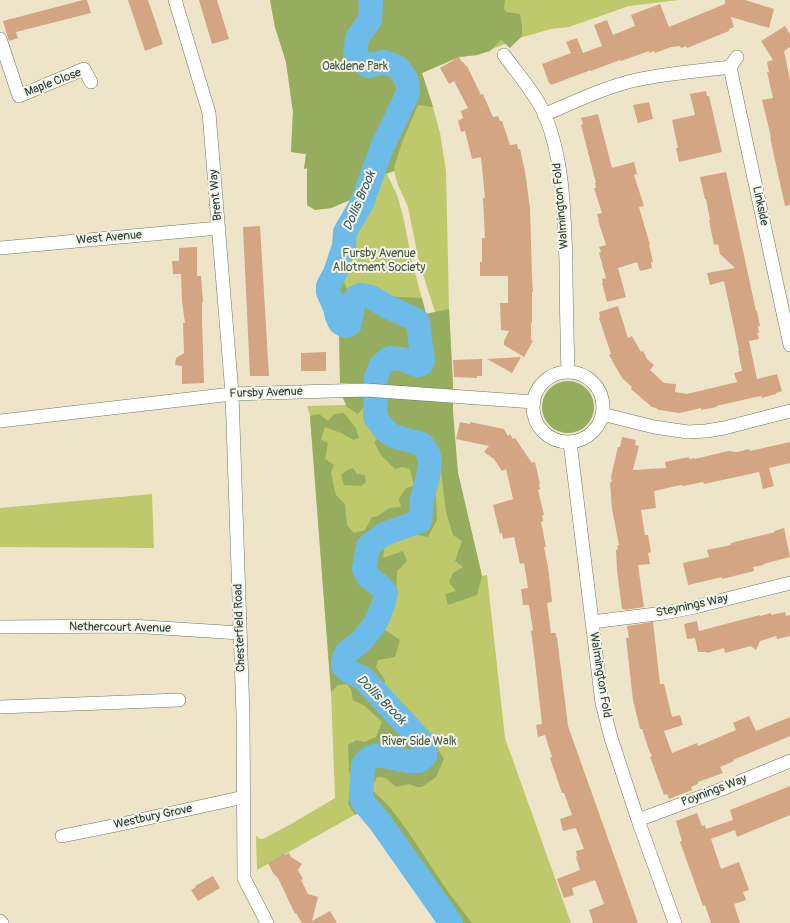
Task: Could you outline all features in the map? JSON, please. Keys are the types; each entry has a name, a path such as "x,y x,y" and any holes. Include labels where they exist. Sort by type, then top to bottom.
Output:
{"street":[{"name":"Brent Way","path":"175,0 209,114 232,394"},
{"name":"Maple Close","path":"0,39 19,96 84,69 91,82"},
{"name":"Walmington Fold","path":"504,55 530,90 544,115 555,145 562,186 565,231 568,372"},
{"name":"Linkside","path":"544,115 604,90 635,80 734,62 790,345"},
{"name":"West Avenue","path":"0,248 219,228"},
{"path":"558,373 578,373 588,378 595,385 603,404 602,414 598,425 590,433 581,439 570,442 550,437 542,430 537,422 534,412 534,402 536,393 542,384 549,378 558,373"},
{"name":"Fursby Avenue","path":"0,421 232,394 366,390 534,402"},
{"name":"Chesterfield Road","path":"232,394 243,715 244,878 267,923"},
{"path":"602,414 654,427 706,432 790,411"},
{"name":"Walmington Fold","path":"570,442 602,703 610,738 675,923"},
{"name":"Steynings Way","path":"592,622 664,613 695,607 790,583"},
{"name":"Nethercourt Avenue","path":"0,627 131,626 240,633"},
{"path":"0,707 179,700"},
{"name":"Poynings Way","path":"638,820 722,789 790,761"},
{"name":"Westbury Grove","path":"62,836 117,826 244,797"}],"green space":[{"name":"Oakdene Park","path":"270,0 679,0 629,6 569,27 551,29 523,37 477,55 459,57 422,73 440,133 446,171 449,309 453,386 366,379 340,383 339,327 333,322 331,309 322,294 322,290 332,273 338,248 341,247 340,233 354,210 355,202 350,200 331,208 315,210 307,205 307,168 304,169 306,154 291,152 293,112 286,62 275,27","holes":["394,171 398,185 408,207 419,262 435,312 426,314 412,261 403,216 397,195 387,174"]},
{"path":"270,0 505,0 504,9 506,12 520,14 522,36 510,48 501,40 490,51 477,55 459,57 422,73 433,107 418,105 403,140 394,171 375,177 366,203 347,234 350,247 345,255 340,272 347,289 361,292 369,291 380,296 422,298 426,314 449,309 453,411 458,473 482,576 477,595 448,605 445,594 456,591 449,582 453,573 463,567 455,561 462,541 453,535 446,512 441,471 435,463 430,484 436,495 437,520 428,537 413,534 402,540 385,543 383,558 403,551 407,561 397,571 396,599 385,630 400,640 395,657 378,660 376,667 385,680 383,696 396,708 411,712 426,730 444,759 436,777 422,787 409,784 396,787 386,778 377,777 371,789 388,805 407,830 449,893 472,923 444,923 422,888 363,810 355,815 348,804 352,783 349,770 348,745 357,740 364,742 376,737 382,722 365,706 353,700 351,690 347,684 338,685 331,692 310,416 319,414 328,421 334,414 344,413 356,428 359,438 354,440 325,427 321,440 328,443 325,459 334,465 331,472 336,495 345,504 347,525 354,533 365,530 372,517 378,516 389,508 401,507 399,499 406,488 414,486 410,469 402,467 395,469 381,455 374,442 381,435 369,407 364,407 358,414 347,407 342,396 360,383 340,383 339,327 333,322 331,309 322,294 322,290 332,273 338,248 341,247 340,233 354,210 355,202 350,200 331,208 315,210 307,205 307,168 304,169 306,154 291,152 293,112 286,62 275,27"},
{"path":"568,381 578,383 586,389 592,397 594,407 592,417 586,425 578,431 568,433 558,431 550,425 544,417 542,407 544,397 550,389 558,383"},
{"name":"River Side Walk","path":"381,404 456,459 482,576 487,575 505,738 571,923 444,923 422,888 363,810 257,870 256,836 263,839 335,798 331,692 310,416 307,406"},
{"path":"353,468 357,474 365,475 366,482 361,486 344,485 341,475"},
{"path":"152,494 154,548 0,547 0,508"}],"building":[{"path":"87,0 91,13 16,32 18,38 9,41 3,21"},
{"path":"128,0 148,0 163,44 145,51"},
{"path":"199,0 217,0 229,39 212,44"},
{"path":"725,0 745,0 774,9 769,28 731,17 734,27 729,29 729,31 687,48 686,46 681,48 680,46 671,47 655,53 654,51 649,53 649,51 551,85 549,83 542,64 571,53 566,42 577,38 583,53 602,46 594,25 607,20 613,35 635,26 631,15 660,4 669,27 725,4"},
{"path":"785,26 790,34 790,47 784,51 790,80 790,205 785,206 762,100 773,98 767,72 769,72 767,62 773,60 761,41"},
{"path":"459,57 467,66 481,95 483,94 493,117 498,116 500,121 502,121 510,145 517,144 518,149 520,149 525,171 530,208 533,292 531,340 533,341 524,357 504,345 504,341 509,331 501,330 500,303 508,303 508,276 480,276 480,262 482,262 482,238 485,238 483,198 485,198 481,157 472,159 465,131 461,132 458,121 463,118 461,111 468,108 454,81 449,84 440,68"},
{"path":"706,91 707,96 709,96 722,152 679,162 676,148 678,148 672,120 695,115 690,94"},
{"path":"649,102 653,119 638,123 633,105"},
{"path":"598,114 612,168 634,162 637,174 634,175 644,206 639,207 650,245 653,262 651,262 652,268 640,271 637,262 618,268 626,297 607,302 602,283 602,279 606,278 599,253 601,252 599,247 606,245 597,214 602,213 594,188 596,188 596,183 581,125 583,124 581,118"},
{"path":"726,172 760,326 758,326 759,333 757,333 759,339 749,341 757,379 777,374 782,391 762,398 761,396 701,410 701,408 680,413 659,410 652,407 631,389 632,387 622,378 609,355 611,354 599,318 599,312 618,306 628,338 632,336 641,352 643,351 647,359 654,365 650,370 664,383 676,384 675,392 687,394 737,382 734,373 742,371 724,281 710,285 707,273 735,268 720,254 718,244 714,245 706,199 700,177"},
{"path":"260,226 269,376 250,376 243,227"},
{"path":"197,247 197,276 201,276 203,302 202,319 204,383 182,384 182,366 175,365 176,358 184,353 183,323 185,323 182,302 181,274 173,274 172,261 179,261 179,248"},
{"path":"326,352 326,371 301,371 301,353"},
{"path":"521,357 512,373 487,359"},
{"path":"482,359 482,376 477,376 477,378 454,377 453,360"},
{"path":"460,422 470,424 470,422 504,429 508,436 510,434 513,439 515,438 532,463 535,462 540,484 540,489 538,490 544,515 542,515 543,521 541,522 546,547 544,547 552,602 547,603 551,633 556,633 557,637 568,726 638,923 593,923 589,910 604,904 595,880 572,888 574,895 564,898 557,879 580,870 576,857 576,851 584,849 576,828 563,831 560,819 572,815 564,793 562,793 550,758 552,757 545,735 538,737 536,725 542,724 531,631 533,630 529,605 523,605 521,589 528,588 524,563 520,564 514,537 503,539 502,533 500,534 493,505 513,499 506,469 502,471 494,459 484,452 489,446 456,439"},
{"path":"622,437 636,440 635,445 639,446 633,470 666,468 665,462 689,457 689,459 695,459 728,451 737,452 749,449 750,451 790,442 790,463 769,468 774,486 763,489 759,472 704,484 703,482 683,486 681,485 654,491 656,508 641,510 645,535 648,535 651,552 648,553 650,564 638,565 644,607 625,610 622,609 617,570 616,550 618,549 617,546 619,545 612,509 610,482 612,482 611,477 618,447 620,447"},
{"path":"784,528 790,557 753,567 754,571 688,585 683,563 709,557 707,550 731,545 731,543 775,532 774,531"},
{"path":"785,612 786,616 790,615 790,636 777,639 776,636 760,641 756,650 751,646 725,653 724,648 707,653 698,652 695,638 687,639 684,624 697,621 699,631 760,615 771,613 771,615"},
{"path":"653,622 660,684 664,684 672,717 680,715 683,725 664,731 672,753 697,743 698,746 736,730 733,723 749,716 756,731 790,717 790,736 720,767 723,773 698,782 698,784 691,787 692,790 669,799 667,794 664,795 650,757 652,756 642,729 640,729 633,700 626,638 629,638 627,626"},
{"path":"790,786 790,815 737,837 735,830 711,839 721,869 739,862 749,890 743,892 746,900 734,904 740,923 711,923 705,905 703,906 680,842 682,841 676,821 697,813 702,826 705,825 706,829 733,820 730,810"},
{"path":"289,853 291,857 302,864 298,870 308,894 318,897 312,921 330,911 337,923 302,923 296,913 295,914 278,878 273,873 268,863 284,854"},
{"path":"213,876 220,888 198,901 191,890 196,887 195,886"}],"waterway":[{"name":"Dollis Brook","path":"370,0 370,20 357,38 355,57 368,66 384,62 398,67 407,81 408,93 382,147 362,203 345,232 344,246 335,273 328,286 328,292 340,323 346,326 350,324 354,300 360,295 371,297 418,321 423,361 421,364 417,365 402,359 390,358 381,365 376,377 375,417 384,429 393,436 422,444 428,453 430,461 422,499 420,521 384,534 368,546 364,569 368,577 378,584 386,593 383,605 374,625 362,640 349,650 343,660 343,666 350,672 363,678 424,744 425,756 419,761 407,761 383,756 374,756 368,759 363,765 361,796 363,802 380,822 451,923"}],"park label":[{"name":"Fursby Avenue Allotment Society","path":"379,261"}]}
